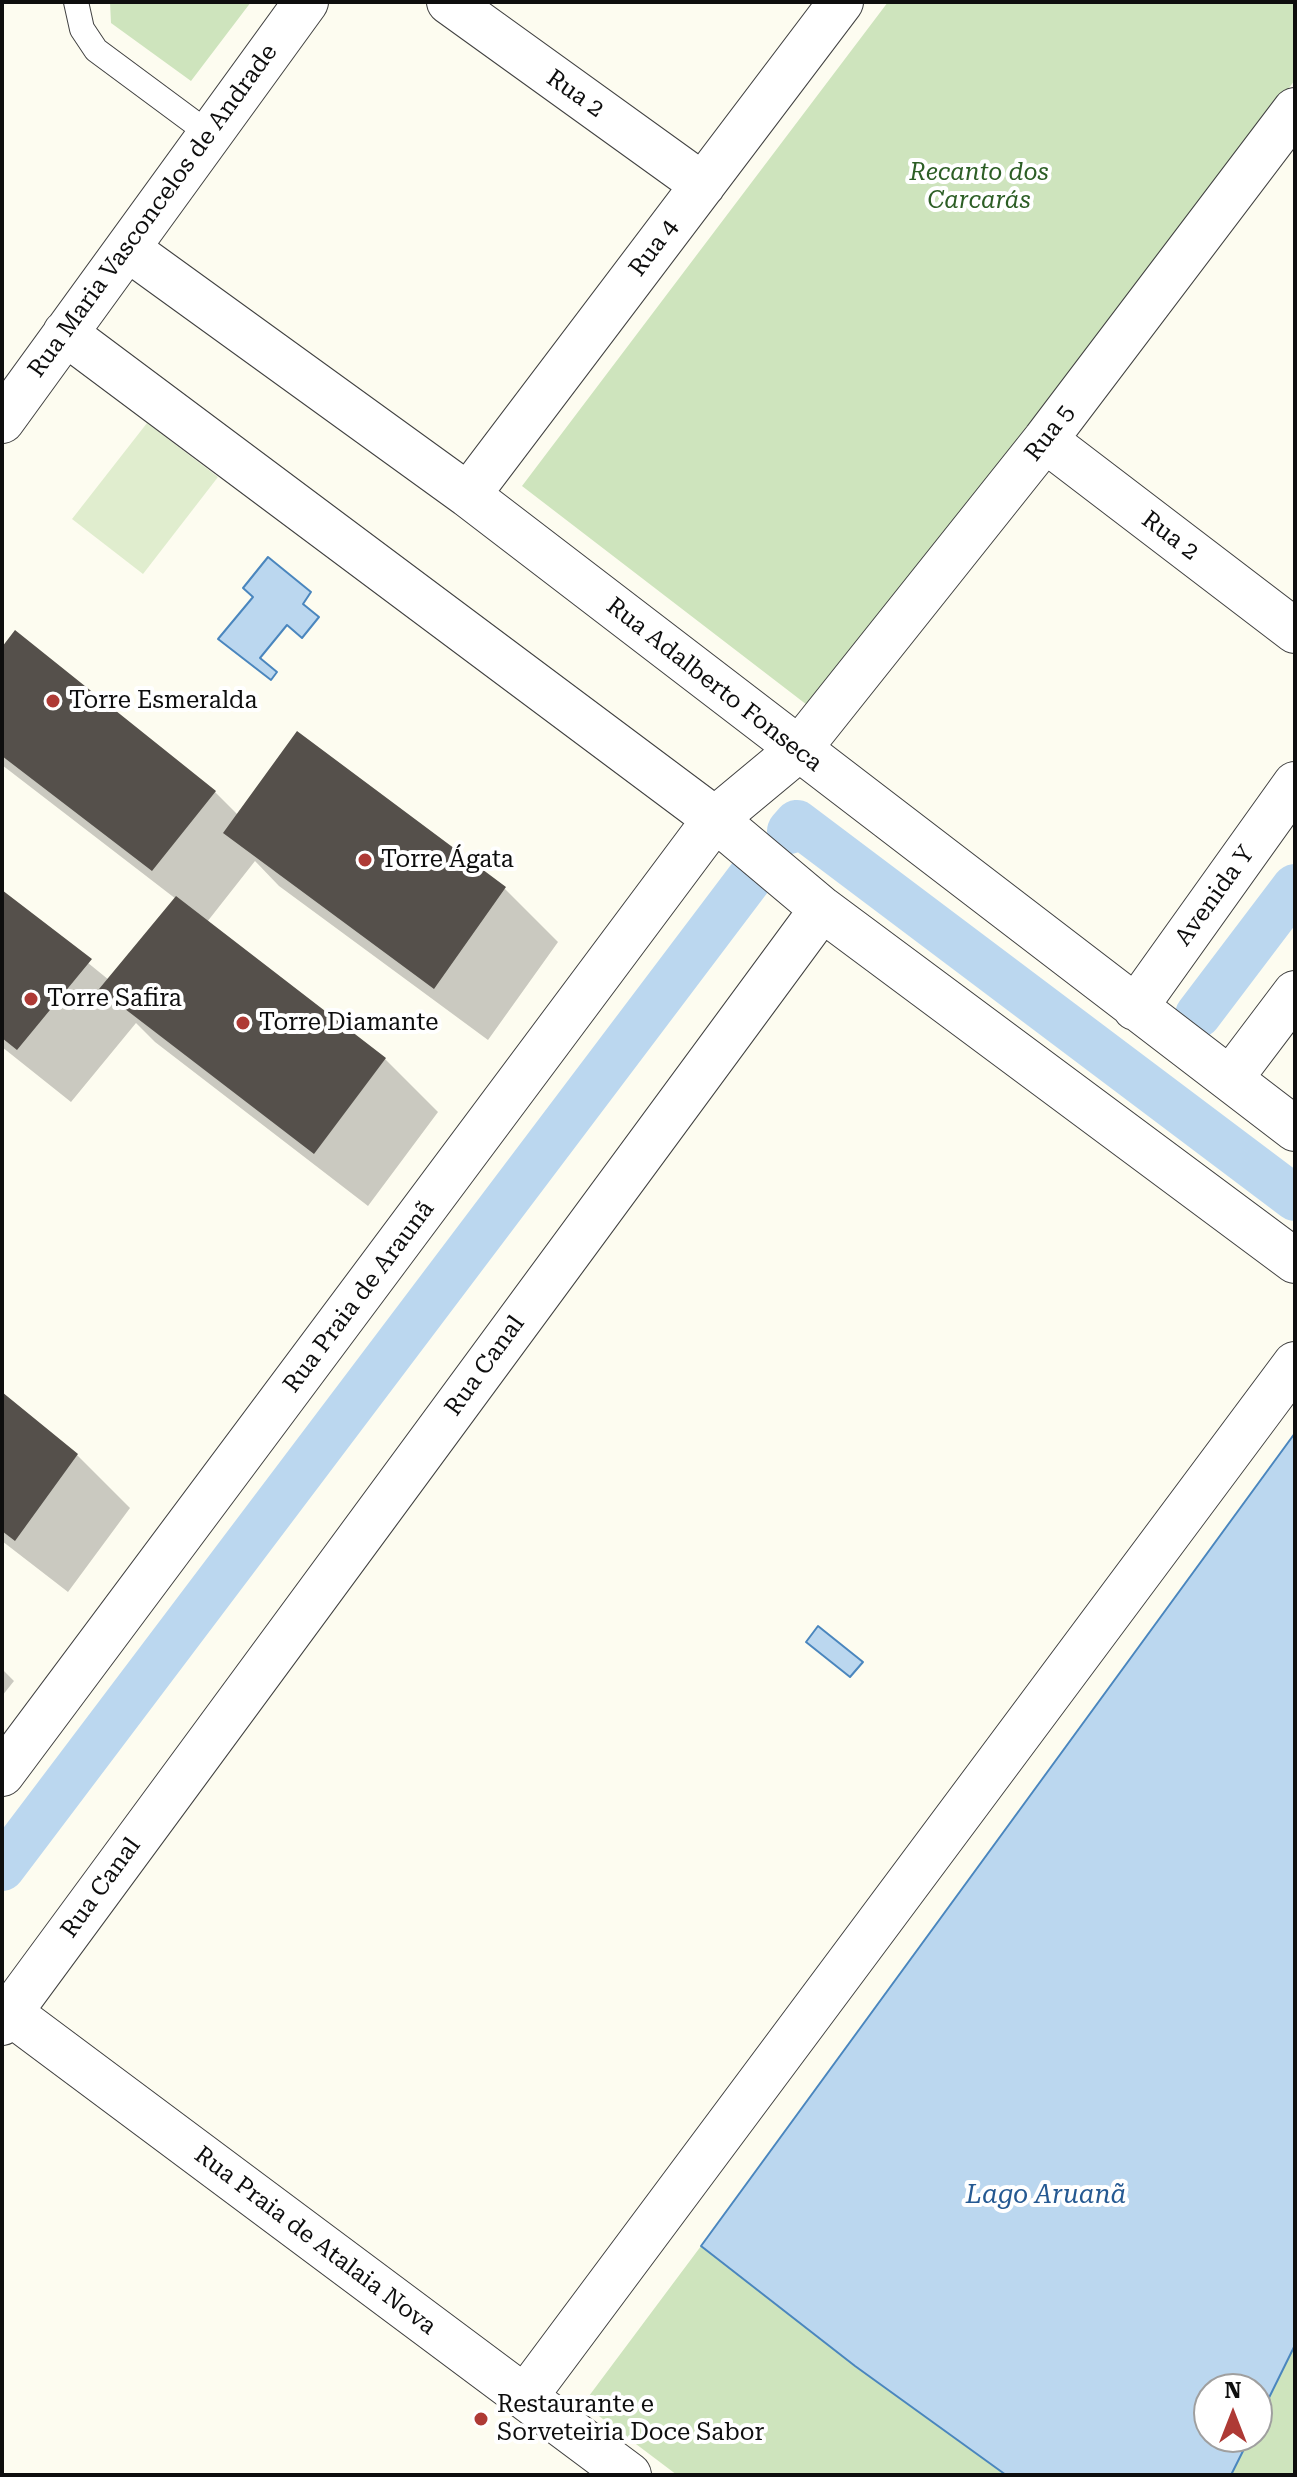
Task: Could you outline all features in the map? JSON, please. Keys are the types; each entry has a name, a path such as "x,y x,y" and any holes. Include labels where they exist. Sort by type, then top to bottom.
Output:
{"street":[{"name":"Rua Maria Vasconcelos de Andrade","path":"2,421 306,2"},
{"name":"Rua 2","path":"449,2 703,185"},
{"name":"Rua 4","path":"468,495 841,2"},
{"name":"Rua 5","path":"798,750 1045,440 1295,110"},
{"name":"Rua Adalberto Fonseca","path":"128,249 468,495 1295,1129"},
{"path":"65,333 715,819 822,909 1295,1261"},
{"name":"Rua 2","path":"1045,440 1295,631"},
{"path":"715,819 798,750"},
{"name":"Avenida Y","path":"1135,1008 1295,784"},
{"name":"Rua Praia de Araunã","path":"2,1774 715,819"},
{"name":"Rua Canal","path":"4,2014 822,909"},
{"path":"1230,1079 1295,993"},
{"path":"525,2397 1295,1364"},
{"name":"Rua Praia de Atalaia Nova","path":"4,2014 629,2475"}],"lane":[{"path":"76,2 82,29 96,50 208,133"}],"green space":[{"path":"110,2 251,2 191,81 111,23"},
{"name":"Recanto dos Carcarás","path":"888,2 1295,2 1295,80 811,708 522,486"},
{"path":"147,423 218,477 143,574 72,519"},
{"path":"701,2246 855,2366 1006,2475 677,2475 583,2404"},
{"path":"1295,2345 1295,2475 1231,2475 1242,2453 1273,2453 1273,2390"}],"water":[{"path":"268,557 311,592 303,604 319,617 302,638 287,625 260,658 277,672 271,680 218,639 253,597 243,588"},
{"name":"Lago Aruanã","path":"1295,1433 1295,2345 1273,2390 1273,2373 1193,2373 1193,2453 1242,2453 1231,2475 1006,2475 855,2366 701,2246"},
{"path":"818,1626 863,1662 850,1677 806,1642"}],"building":[{"name":"Torre Esmeralda","path":"15,630 216,791 152,871 2,756 2,647"},
{"name":"Torre Ágata","path":"297,731 506,887 434,989 223,833"},
{"name":"Torre Safira","path":"2,890 92,959 17,1050 2,1038"},
{"name":"Torre Diamante","path":"176,896 386,1058 314,1154 99,989"},
{"path":"2,1392 78,1454 15,1541 2,1531"}],"waterway":[{"path":"790,831 797,823 1295,1198"},
{"path":"2,1868 752,875"},
{"path":"1198,1015 1295,887"}],"place":[{"name":"Torre Esmeralda","path":"53,701"},
{"name":"Torre Ágata","path":"365,860"},
{"name":"Torre Safira","path":"31,999"},
{"name":"Torre Diamante","path":"243,1023"},
{"name":"Restaurante e Sorveteiria Doce Sabor","path":"481,2419"}]}
